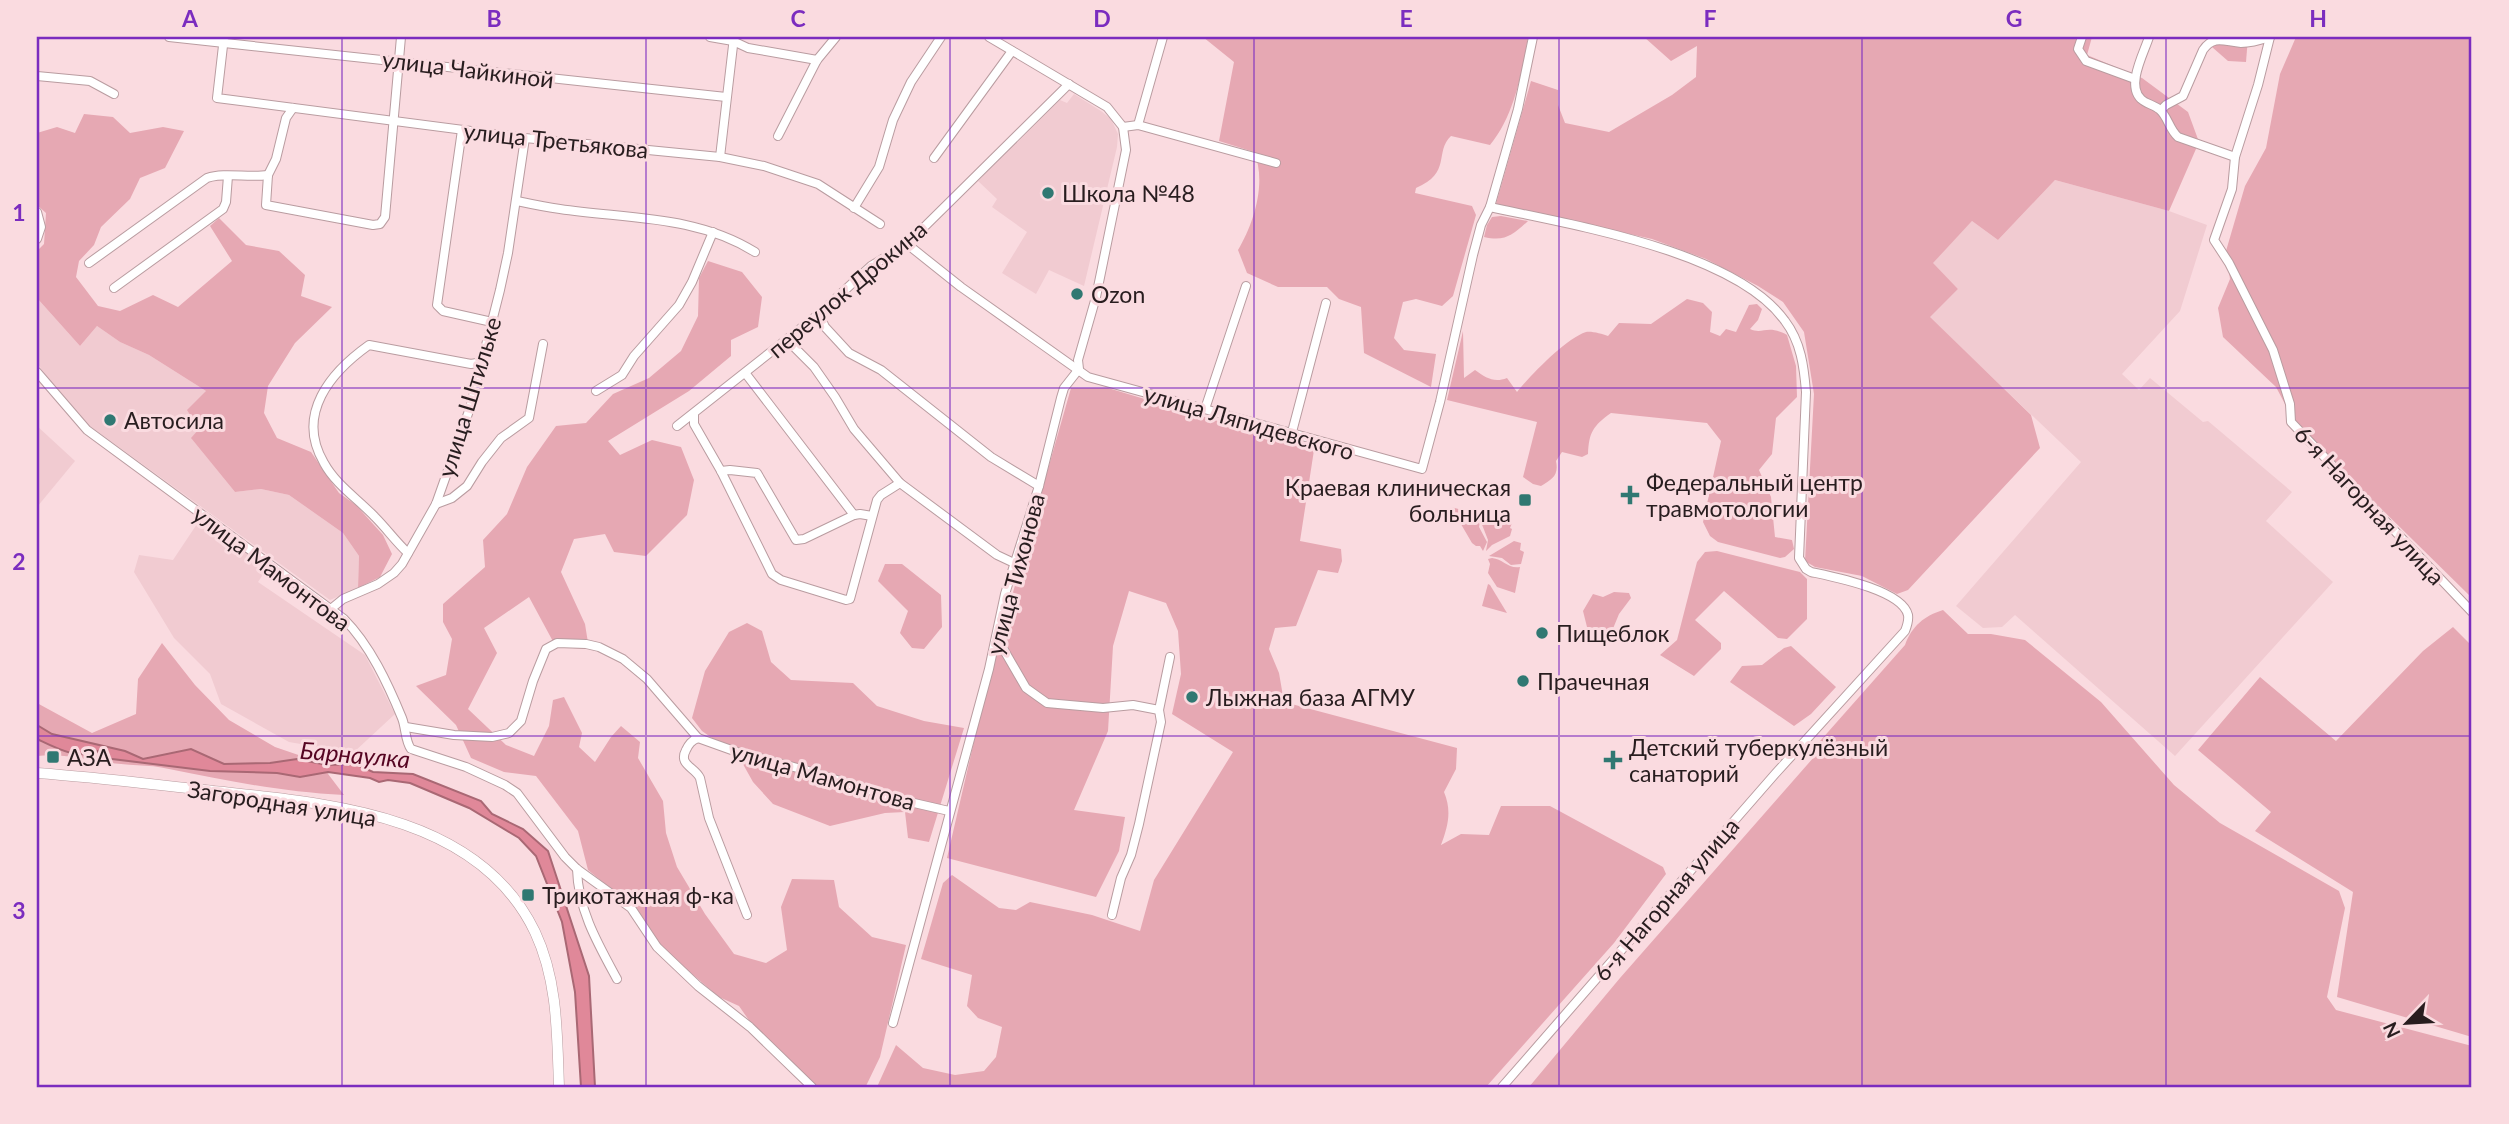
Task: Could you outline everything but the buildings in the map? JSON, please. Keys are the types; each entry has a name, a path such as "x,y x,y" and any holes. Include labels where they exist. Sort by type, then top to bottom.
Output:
{"main road":[{"name":"Загородная улица","path":"37,773 321,805 398,821 447,843 491,875 513,897 534,931 551,975 559,1087"}],"street":[{"name":"улица Чайкиной","path":"169,37 216,42 224,39 726,97"},
{"path":"293,108 286,118 276,159 268,175 266,205 373,225 380,224 385,217 401,37"},
{"path":"710,37 734,39 748,48 817,60"},
{"path":"778,136 817,60 836,37"},
{"path":"854,208 879,167 893,120 911,82 941,37"},
{"path":"989,37 1107,107 1123,127 1138,125 1276,163"},
{"path":"1138,125 1163,37"},
{"path":"1490,207 1518,109 1533,37"},
{"path":"2082,37 2078,49 2086,61 2135,79"},
{"path":"2149,37 2134,88 2142,101 2161,110 2172,132 2178,137 2235,157"},
{"path":"2161,110 2183,96 2208,44 2220,39 2241,43 2270,37"},
{"name":"6-я Нагорная улица","path":"2270,37 2235,157 2232,189 2214,240 2229,263 2273,350 2290,404 2291,422 2472,612"},
{"name":"улица Третьякова","path":"224,39 217,98 525,138 720,157 764,166 818,184 880,224"},
{"path":"720,157 734,39"},
{"path":"934,158 1012,51"},
{"path":"37,76 90,81 114,93"},
{"name":"переулок Дрокина","path":"677,426 819,314 871,266 907,244 1069,84"},
{"name":"улица Тихонова","path":"893,1023 997,638 1005,594 1039,486 1064,388 1079,369 1078,360 1096,297 1126,150 1123,127"},
{"path":"462,130 437,305 443,311 492,323"},
{"name":"улица Штильке","path":"332,608 343,599 378,584 394,573 436,504 470,408 492,323 508,253 525,138"},
{"path":"89,263 207,178 268,175"},
{"path":"114,288 223,209 228,176"},
{"path":"517,201 559,209 670,220 735,240 755,252"},
{"name":"улица Ляпидевского","path":"1079,369 1088,377 1422,469 1473,255 1481,225 1490,207"},
{"name":"6-я Нагорная улица","path":"1490,207 1589,229 1680,254 1748,287 1776,309 1796,339 1804,365 1806,392 1799,558 1811,572 1858,584 1898,600 1908,614 1905,631 1775,774 1502,1087"},
{"path":"37,212 41,227 37,239"},
{"path":"596,391 622,375 634,356 679,304 692,282 713,232"},
{"path":"907,244 961,287 1079,369"},
{"path":"1205,409 1246,286"},
{"path":"1292,432 1326,303"},
{"path":"819,314 825,327 849,353 881,370 991,457 1039,486"},
{"path":"787,340 820,375 854,429 900,483 997,555 1014,563"},
{"path":"436,504 452,498 467,486 501,438 529,418 543,344"},
{"path":"408,554 324,464 316,441 316,409 334,373 369,345 471,363 482,362"},
{"name":"улица Мамонтова","path":"37,372 87,430 332,608 361,636 406,727 411,749 466,767 517,793 577,869"},
{"path":"746,373 854,515"},
{"path":"694,415 694,424 772,574 781,580 846,600 852,596 872,516 881,495 900,483"},
{"path":"720,471 757,474 796,541 804,540 854,515 872,516"},
{"path":"997,638 1026,688 1047,703 1104,708 1133,705 1159,709"},
{"path":"406,727 492,737 509,733 521,721 546,649 557,643 572,643 599,648 624,659 656,689 698,738"},
{"path":"1112,915 1121,877 1131,855 1139,824 1161,722 1159,709 1170,657"},
{"name":"улица Мамонтова","path":"747,915 709,818 701,778 698,772 684,761 683,757 691,741 698,738 901,800 949,811"},
{"path":"577,869 587,923 617,979"},
{"path":"577,869 631,908 657,947 698,986 750,1027 812,1087"}],"shaded area":[{"path":"1203,37 1528,37 1511,108 1490,145 1451,136 1443,149 1441,162 1434,176 1416,188 1415,193 1472,206 1476,215 1453,296 1442,306 1416,299 1403,302 1394,338 1404,350 1436,354 1431,387 1364,353 1361,307 1339,299 1327,287 1278,287 1247,273 1238,250 1254,215 1259,189 1258,164 1254,152 1219,141 1234,62"},
{"path":"1644,37 2092,37 2087,55 2142,78 2188,112 2199,142 2169,211 2055,180 1998,240 1972,221 1933,263 1958,289 1930,317 2031,415 2040,448 1908,590 1897,594 1862,576 1815,567 1805,561 1814,394 1804,332 1783,302 1706,259 1652,239 1496,204 1531,81 1558,90 1558,105 1565,123 1609,132 1672,95 1696,77 1697,46 1671,61"},
{"path":"2213,37 2248,37 2246,62 2228,61 2212,47"},
{"path":"2296,37 2472,37 2472,598 2296,425 2276,387 2223,337 2218,308 2230,279 2226,251 2245,186 2266,148 2280,74"},
{"name":"Школа №48","path":"1074,94 1111,119 1118,134 1117,147 1084,286 1049,270 1036,294 1002,273 1027,232 992,207 997,199 978,181 1060,100 1067,103"},
{"path":"84,114 113,117 130,133 163,127 184,131 165,168 140,178 130,199 101,227 94,245 79,261 76,277 98,306 120,311 153,295 178,307 232,261 210,226 219,218 246,245 279,251 305,275 301,296 332,307 295,343 268,386 264,413 277,438 311,452 339,493 356,505 383,535 392,554 380,577 358,588 359,556 343,533 289,495 261,489 235,492 191,438 199,429 187,410 206,391 97,326 80,346 37,298 37,251 44,244 46,213 37,205 37,133 57,127 75,133"},
{"path":"2055,180 2169,211 2207,225 2180,311 2122,374 2139,390 2150,378 2203,422 2208,421 2292,492 2266,521 2333,582 2175,756 2015,615 2002,627 1983,628 1956,606 2081,462 1929,317 1958,289 1932,263 1972,221 1998,240"},
{"path":"1492,217 1528,221 1508,236 1498,239 1484,237"},
{"path":"708,261 742,272 762,297 758,327 731,340 731,356 689,391 608,441 620,455 652,440 681,447 694,480 687,515 646,556 614,552 605,534 574,539 561,572 585,624 589,649 556,647 529,597 484,628 497,653 468,709 506,745 534,756 549,726 553,700 564,697 582,733 579,747 595,762 621,726 640,742 638,758 663,801 666,833 677,867 705,914 734,954 766,963 787,950 781,907 792,879 834,880 839,907 872,937 906,945 880,1057 866,1086 863,1087 817,1087 753,1026 739,1006 719,997 658,945 632,906 588,870 578,831 536,776 504,772 471,758 456,725 416,686 446,675 452,639 443,622 443,604 485,567 483,540 507,514 527,467 556,426 586,423 613,394 649,378 681,351 698,316 699,278"},
{"path":"37,298 80,346 97,326 206,391 199,429 192,439 235,492 261,489 289,495 343,533 359,556 358,588 330,600 76,416 37,363"},
{"path":"1687,299 1703,303 1712,312 1710,332 1720,336 1726,329 1736,332 1749,305 1757,304 1762,309 1758,320 1750,329 1775,330 1787,335 1796,366 1797,397 1776,418 1772,454 1759,470 1771,497 1775,537 1792,540 1794,549 1785,557 1718,542 1710,536 1703,522 1721,441 1707,423 1611,413 1593,430 1588,454 1582,457 1562,452 1556,461 1554,476 1541,486 1523,477 1537,422 1447,400 1463,331 1464,378 1475,370 1490,379 1507,378 1517,392 1549,358 1578,336 1588,332 1608,336 1619,323 1651,324"},
{"path":"1071,388 1108,388 1314,450 1300,541 1341,549 1342,561 1338,573 1318,570 1296,626 1275,628 1269,649 1279,673 1284,702 1457,748 1456,769 1444,792 1448,818 1441,845 1461,834 1489,835 1501,806 1550,806 1663,867 1666,874 1614,943 1486,1087 877,1087 896,1045 923,1068 955,1075 984,1071 996,1057 1002,1027 978,1018 967,1006 972,975 921,959 943,883 952,875 999,908 1016,910 1030,902 1092,915 1140,931 1154,880 1233,752 1172,714 1181,674 1178,631 1166,603 1129,591 1113,646 1108,731 1074,810 1125,817 1119,851 1096,897 947,858 989,677"},
{"path":"37,426 75,461 37,507"},
{"path":"1451,507 1481,515 1479,527 1487,542 1483,551 1480,546 1472,543"},
{"path":"1483,517 1512,523 1512,529 1510,536 1486,551 1488,540 1481,522"},
{"path":"199,521 268,567 258,582 365,655 395,714 353,753 289,742 221,704 210,674 174,638 134,572 139,555 173,560"},
{"path":"1514,541 1521,543 1520,550 1524,552 1521,564 1511,565 1502,558 1489,556"},
{"path":"1717,551 1800,572 1807,579 1807,619 1787,639 1778,638 1724,591 1695,620 1721,643 1721,649 1694,676 1660,655 1677,640 1697,562 1705,552"},
{"path":"1492,558 1512,567 1520,567 1515,593 1497,587 1488,573 1488,559"},
{"path":"885,564 902,564 941,595 942,627 924,649 912,648 900,633 908,611 878,581"},
{"path":"1488,584 1490,585 1507,613 1482,606"},
{"path":"1614,592 1629,593 1631,598 1619,614 1612,631 1598,642 1588,631 1583,611 1593,594 1603,597"},
{"path":"1943,610 1968,634 1991,634 2025,640 2101,702 2174,785 2220,823 2339,891 2345,908 2327,997 2336,1010 2472,1046 2472,1087 1529,1087 1620,978 1814,757 1813,749 1905,645 1915,627 1930,615"},
{"path":"747,623 762,631 771,662 791,680 853,683 877,706 924,721 964,728 929,842 908,838 905,812 885,813 830,826 773,804 753,782 739,757 702,731 692,718 705,671 729,632"},
{"path":"2453,627 2472,646 2472,1037 2337,997 2353,892 2255,831 2271,812 2198,750 2260,677 2336,741 2423,651"},
{"path":"162,643 195,685 229,720 275,747 319,762 344,795 277,789 154,766 63,756 37,756 37,703 92,733 136,714 138,679"},
{"path":"1791,646 1836,687 1811,714 1794,726 1730,682 1742,666 1762,665 1784,648"},
{"path":"37,725 52,734 125,751 143,759 191,749 224,764 270,763 297,759 327,765 355,764 373,772 413,774 481,801 492,814 523,829 548,851 589,976 595,1087 581,1087 575,992 562,922 536,856 519,838 469,808 410,783 388,780 379,782 370,778 328,772 300,777 277,773 210,771 104,758 98,751 74,754 37,739"}],"place":[{"name":"Школа №48","path":"1048,193"},
{"name":"Ozon","path":"1077,294"},
{"name":"Автосила","path":"110,420"},
{"name":"Федеральный центр травмотологии","path":"1630,495"},
{"name":"Краевая клиническая больница","path":"1525,500"},
{"name":"Пищеблок","path":"1542,633"},
{"name":"Прачечная","path":"1523,681"},
{"name":"Лыжная база АГМУ","path":"1192,697"},
{"name":"АЗА","path":"53,757"},
{"name":"Детский туберкулёзный санаторий","path":"1613,760"},
{"name":"Трикотажная ф-ка","path":"528,895"}],"water label":[{"name":"Барнаулка","path":"355,754"}]}
